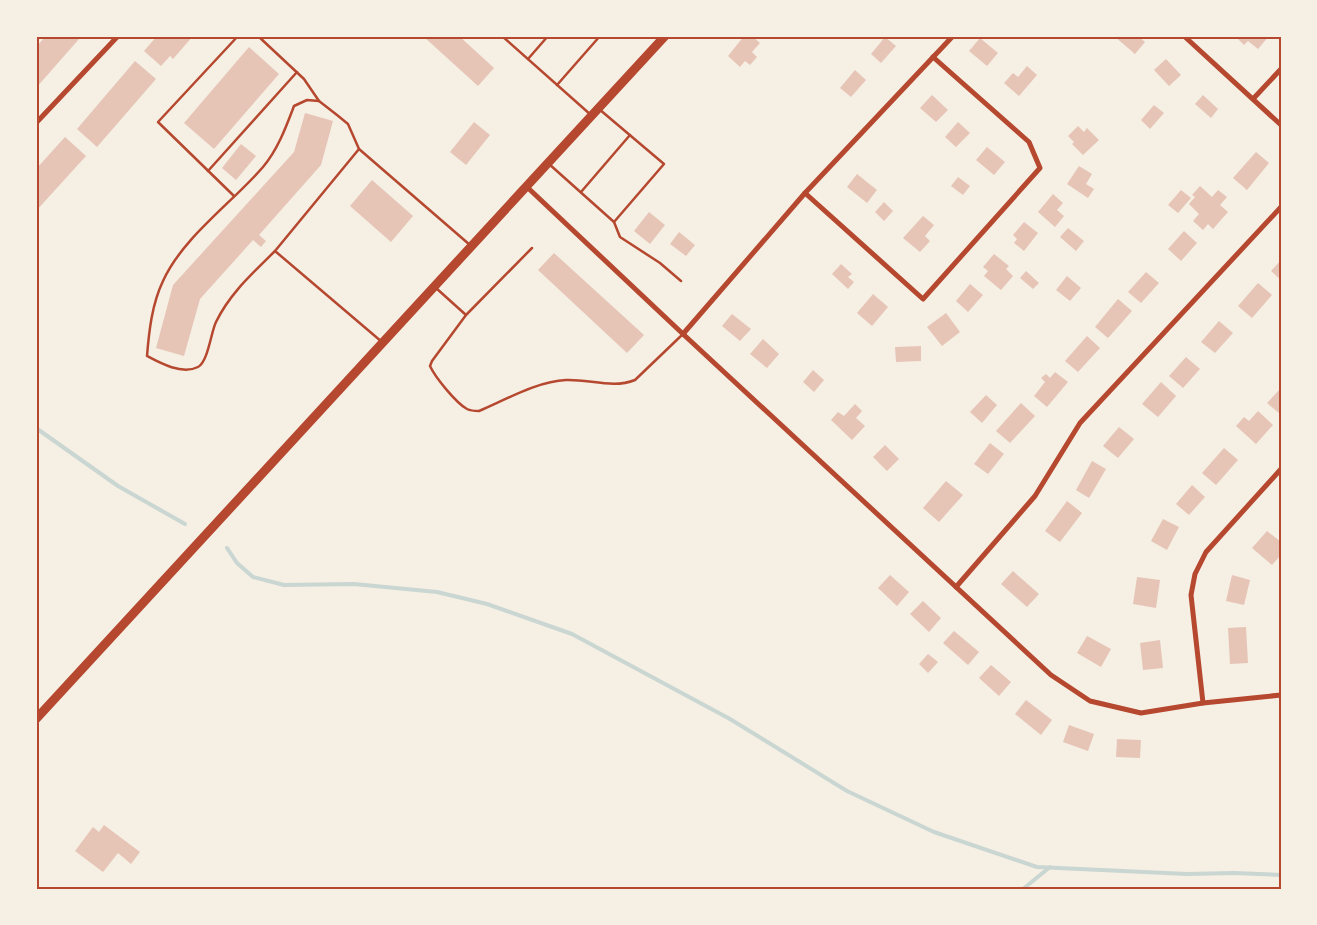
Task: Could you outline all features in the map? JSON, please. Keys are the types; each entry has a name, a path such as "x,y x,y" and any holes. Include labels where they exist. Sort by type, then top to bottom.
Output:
{"main road":[{"path":"36,719 665,36"}],"street":[{"path":"36,123 118,36"},
{"path":"683,334 805,193 952,36"},
{"path":"1184,36 1281,125"},
{"path":"805,193 924,299 1040,168 1029,142 933,57"},
{"path":"1254,99 1281,69"},
{"path":"527,186 683,334 1051,675 1090,701 1141,713 1203,703 1281,695"},
{"path":"956,587 1036,496 1080,423 1281,207"},
{"path":"1203,703 1191,595 1195,574 1206,552 1281,469"}],"lane":[{"path":"234,196 158,122 238,36"},
{"path":"258,36 310,86 319,102 348,124 359,149 471,247"},
{"path":"502,36 557,85 630,135 664,164 614,222"},
{"path":"528,59 548,36"},
{"path":"557,85 600,36"},
{"path":"208,171 297,72"},
{"path":"319,102 306,100 294,106 279,143 264,166 200,232 169,270 162,283 156,302 147,356 164,366 183,369 198,367 204,360 216,322 232,294 275,251 359,149"},
{"path":"581,192 630,135"},
{"path":"548,163 614,222 620,237 660,262 681,281"},
{"path":"532,248 466,315 432,361 430,366 433,373 466,408 479,411 529,389 552,382 566,380 625,384 635,380 683,334"},
{"path":"275,251 383,343"},
{"path":"435,286 466,315"}],"building":[{"path":"46,36 76,36 79,39 36,88 36,47"},
{"path":"157,36 193,36 173,59 170,56 161,66 144,51"},
{"path":"423,36 459,36 494,68 478,86"},
{"path":"744,36 752,36 760,43 752,52 757,57 750,65 745,61 740,67 728,56"},
{"path":"1114,36 1138,36 1145,42 1135,54"},
{"path":"1240,36 1269,36 1258,49 1248,41 1244,45 1238,39"},
{"path":"885,37 896,46 881,63 871,54"},
{"path":"980,38 998,53 987,66 969,51"},
{"path":"249,47 279,74 214,149 184,123"},
{"path":"1166,59 1181,75 1169,86 1154,70"},
{"path":"135,61 156,79 97,147 77,129"},
{"path":"1027,66 1037,75 1019,96 1004,83 1013,73 1018,77"},
{"path":"855,70 866,80 851,97 840,88"},
{"path":"932,95 948,110 936,122 920,108"},
{"path":"1203,95 1218,109 1211,118 1195,104"},
{"path":"1154,105 1164,113 1150,129 1141,120"},
{"path":"305,113 333,121 321,165 259,235 266,241 261,247 253,240 200,299 184,356 156,348 173,285 294,152"},
{"path":"474,122 490,135 466,165 450,152"},
{"path":"958,122 970,133 956,147 945,137"},
{"path":"1078,126 1084,132 1087,128 1099,140 1083,155 1072,144 1074,142 1068,136"},
{"path":"65,137 86,156 36,211 36,169"},
{"path":"241,144 256,156 236,180 222,168"},
{"path":"987,147 1005,162 994,175 976,160"},
{"path":"1256,152 1269,163 1247,190 1233,178"},
{"path":"1079,166 1092,174 1086,184 1094,189 1088,198 1067,184"},
{"path":"857,174 877,190 867,203 847,187"},
{"path":"958,177 970,186 963,195 951,186"},
{"path":"372,180 413,216 391,242 350,206"},
{"path":"1200,186 1212,197 1218,190 1227,197 1220,205 1228,212 1213,229 1208,224 1203,230 1193,221 1199,214 1189,204 1195,197 1192,195"},
{"path":"1181,190 1191,198 1178,213 1168,205"},
{"path":"1053,194 1063,203 1057,210 1064,216 1055,227 1038,212"},
{"path":"884,202 893,211 884,221 875,212"},
{"path":"649,212 665,225 650,244 634,231"},
{"path":"923,216 934,225 925,236 930,241 920,252 903,238"},
{"path":"1024,222 1038,233 1024,251 1014,243 1017,239 1013,235"},
{"path":"1068,228 1084,241 1076,251 1060,237"},
{"path":"1184,231 1197,243 1181,261 1168,249"},
{"path":"679,232 695,245 686,256 670,244"},
{"path":"554,253 644,335 627,353 538,270"},
{"path":"994,254 1009,266 1006,269 1013,276 1001,290 984,276 988,271 983,267"},
{"path":"1281,260 1281,280 1271,271"},
{"path":"841,264 852,274 848,277 854,282 848,289 832,274"},
{"path":"1026,271 1039,283 1033,289 1020,278"},
{"path":"1146,272 1159,283 1141,303 1128,292"},
{"path":"1067,276 1081,288 1070,301 1056,290"},
{"path":"1258,283 1272,295 1252,318 1238,306"},
{"path":"970,284 983,295 968,312 956,301"},
{"path":"873,294 888,307 872,326 857,313"},
{"path":"1118,299 1132,311 1108,338 1095,327"},
{"path":"946,313 960,332 942,346 927,327"},
{"path":"732,314 751,329 740,341 722,326"},
{"path":"1219,321 1233,333 1215,353 1201,342"},
{"path":"1087,336 1100,348 1078,372 1065,361"},
{"path":"763,339 779,354 767,368 750,354"},
{"path":"921,346 921,361 896,362 895,347"},
{"path":"1186,357 1200,369 1183,388 1169,376"},
{"path":"813,370 824,380 814,392 803,382"},
{"path":"1055,372 1068,382 1047,407 1034,396 1045,382 1041,378 1046,374 1050,378"},
{"path":"1161,382 1176,396 1158,417 1142,404"},
{"path":"1281,388 1281,411 1279,413 1267,403"},
{"path":"986,395 997,405 982,423 970,412"},
{"path":"1021,403 1035,416 1010,443 996,431"},
{"path":"855,404 862,411 856,418 865,426 852,440 831,420 838,412 844,416"},
{"path":"1258,411 1273,425 1256,444 1236,426 1244,417 1249,421"},
{"path":"1119,427 1134,439 1118,458 1103,446"},
{"path":"990,443 1004,454 988,474 974,464"},
{"path":"885,445 899,459 887,471 873,457"},
{"path":"1224,448 1238,460 1216,485 1202,473"},
{"path":"1092,461 1106,469 1089,498 1076,490"},
{"path":"946,481 963,495 939,522 923,508"},
{"path":"1192,485 1205,497 1189,515 1176,504"},
{"path":"1067,501 1082,513 1060,542 1045,531"},
{"path":"1163,519 1179,527 1167,550 1151,541"},
{"path":"1267,531 1281,542 1281,555 1272,565 1252,548"},
{"path":"1013,571 1039,594 1027,607 1001,584"},
{"path":"890,575 909,592 897,606 878,588"},
{"path":"1232,575 1250,580 1244,605 1226,601"},
{"path":"1137,577 1160,580 1156,608 1133,604"},
{"path":"923,601 941,618 929,632 910,614"},
{"path":"1246,627 1248,663 1230,664 1228,628"},
{"path":"954,631 979,652 968,665 943,643"},
{"path":"1087,636 1111,649 1101,667 1077,653"},
{"path":"1160,640 1163,668 1143,670 1140,643"},
{"path":"928,654 938,662 928,673 919,664"},
{"path":"991,665 1011,682 999,696 979,678"},
{"path":"1026,700 1052,720 1041,735 1015,714"},
{"path":"1069,725 1094,734 1088,751 1063,742"},
{"path":"1117,739 1141,740 1140,758 1116,757"},
{"path":"104,825 140,852 131,864 118,853 103,872 75,851 93,827 99,832"}],"waterway":[{"path":"36,428 118,486 185,524"},
{"path":"227,548 237,563 253,577 284,585 354,584 437,592 487,604 572,634 730,719 847,791 934,832 1037,867 1187,874 1281,875"},
{"path":"1023,889 1050,867"}]}
